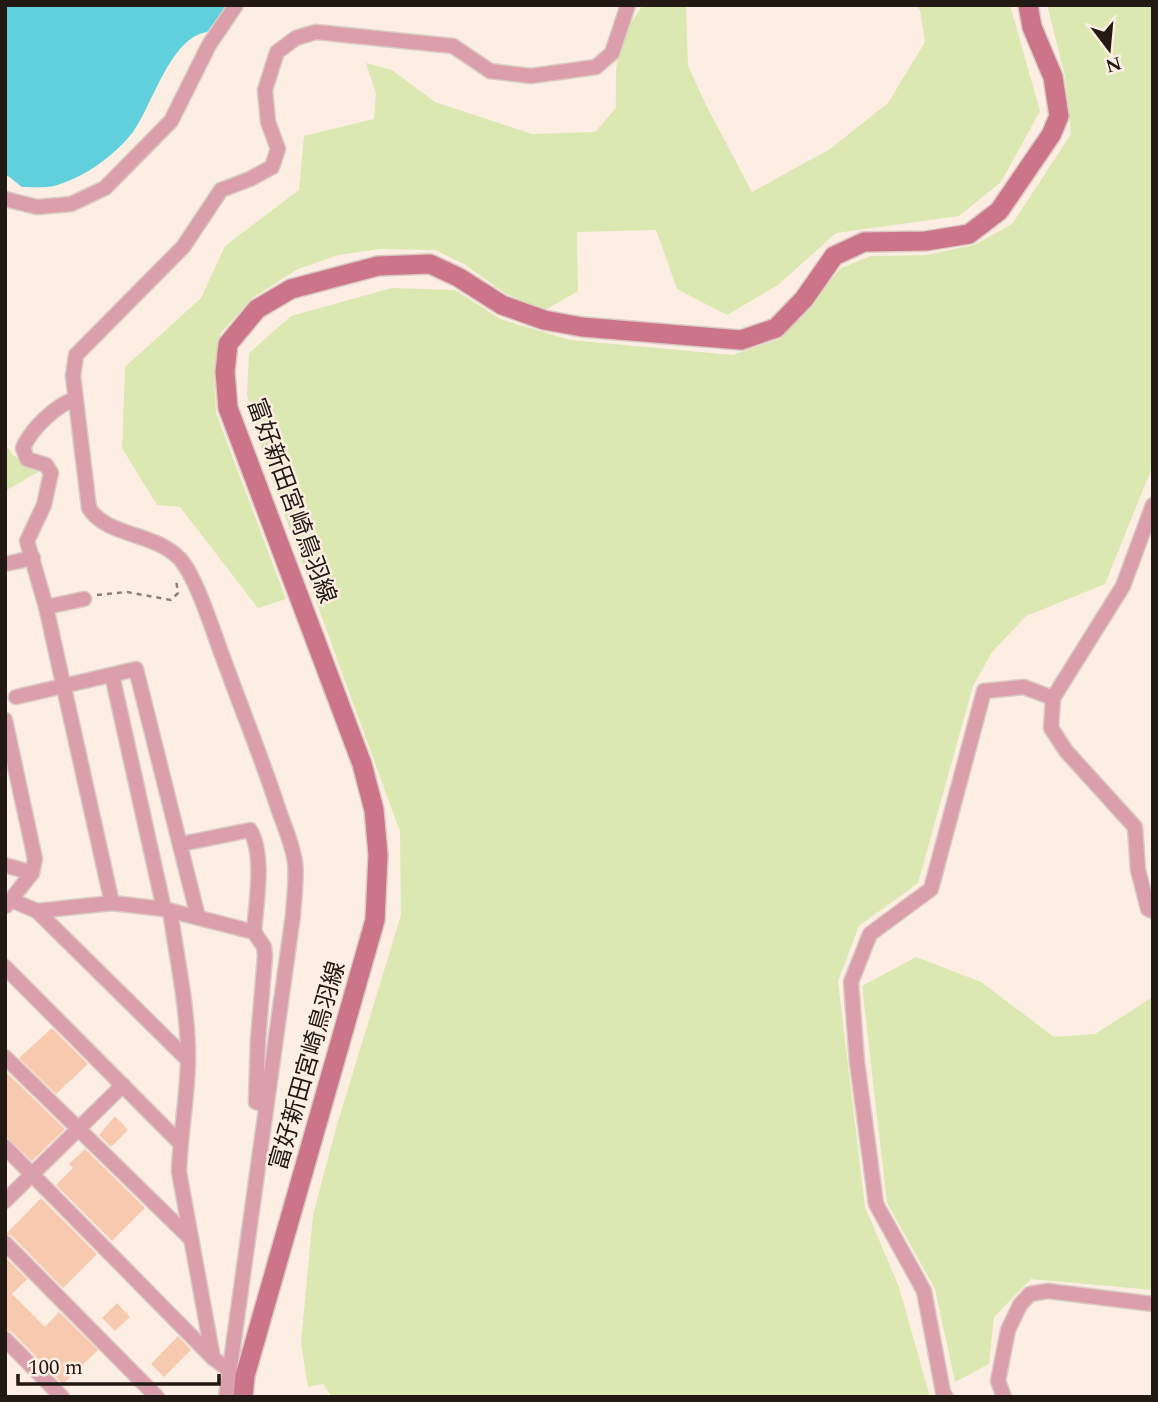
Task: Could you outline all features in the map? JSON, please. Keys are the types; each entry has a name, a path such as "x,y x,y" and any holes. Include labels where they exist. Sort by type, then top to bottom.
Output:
{"main road":[{"name":"富好新田宮崎鳥羽線","path":"243,1397 245,1376 375,920 378,855 374,810 362,764 228,408 225,372 228,344 257,309 291,289 378,266 430,264 458,277 502,305 544,320 582,327 741,340 776,328 804,299 834,256 864,242 926,241 969,234 999,211 1051,135 1059,116 1054,77 1032,27 1028,5"}],"street":[{"path":"5,199 37,207 71,204 105,188 171,121 209,45 236,5"},
{"path":"226,1397 293,915 295,875 292,849 196,588 181,560 152,540 105,524 95,517 89,508 73,376 76,355 183,247 221,190 272,167 278,149 268,122 265,90 277,52 296,38 316,32 453,46 490,71 531,76 596,67 612,53 628,5"},
{"path":"75,398 49,415 23,448 27,459 46,465 51,473 44,505 27,541 46,607 112,903"},
{"path":"1153,505 1123,586 1053,698 1051,728 1066,751 1135,827 1138,870 1148,909 1153,911"},
{"path":"5,564 33,558"},
{"path":"46,607 84,598"},
{"path":"16,697 136,669 198,918"},
{"path":"112,675 167,910 187,1039 188,1060 179,1172 213,1358"},
{"path":"946,1397 924,1291 876,1204 857,1062 851,982 870,934 931,889 984,691 1024,687 1053,698"},
{"path":"5,720 35,859 32,873 8,904 37,911 112,903 167,910 254,932"},
{"path":"181,844 250,830 257,846 254,932 264,947 265,956 256,1102 265,1105"},
{"path":"5,865 32,873"},
{"path":"37,911 188,1060"},
{"path":"5,967 180,1143"},
{"path":"5,1057 191,1239"},
{"path":"5,1201 123,1085"},
{"path":"5,1147 213,1358 229,1370"},
{"path":"5,1243 157,1397"},
{"path":"1004,1397 998,1381 1008,1330 1020,1305 1030,1294 1048,1291 1153,1304"},
{"path":"5,1339 62,1397"}],"path":[{"path":"84,598 127,592 171,600 178,593 176,574"}],"green space":[{"path":"643,5 686,7 688,66 752,192 830,149 888,103 925,42 920,10 915,5 1010,5 1040,111 1001,182 959,216 836,233 778,285 727,315 677,289 656,230 577,232 578,291 545,310 506,294 464,264 435,250 379,249 339,255 298,269 252,298 220,334 214,373 216,413 286,599 258,608 180,507 157,505 122,448 125,367 201,298 225,246 299,190 304,136 374,119 376,94 366,63 392,70 435,102 532,134 595,132 616,108 617,66 622,42"},
{"path":"1047,5 1153,5 1153,465 1105,584 1026,616 992,652 973,686 918,883 859,926 838,981 865,1207 899,1287 930,1397 332,1397 323,1384 308,1387 301,1343 313,1215 336,1128 401,915 400,832 264,458 247,395 249,353 291,316 392,288 455,290 500,319 570,340 733,355 782,338 841,268 871,256 926,255 974,245 1012,224 1071,134 1065,76"},
{"path":"5,444 13,455 38,472 5,491"},
{"path":"916,957 981,982 1054,1037 1095,1034 1153,997 1153,1290 1031,1279 994,1317 989,1364 955,1382 935,1289 887,1203 862,986"}],"water":[{"path":"5,5 227,5 207,32 194,37 173,59 133,132 117,149 76,178 54,186 22,187 5,176"}],"building":[{"path":"52,1028 88,1064 56,1094 19,1058"},
{"path":"5,1071 65,1129 32,1161 5,1136"},
{"path":"115,1116 128,1130 111,1147 99,1135"},
{"path":"85,1149 145,1208 112,1241 56,1185 73,1168 69,1164"},
{"path":"41,1198 97,1254 63,1288 12,1236 6,1234"},
{"path":"5,1257 27,1279 12,1294 45,1327 59,1312 98,1350 63,1384 12,1332 5,1330"},
{"path":"117,1303 130,1317 115,1331 102,1318"},
{"path":"178,1336 191,1350 164,1377 151,1364"}]}
